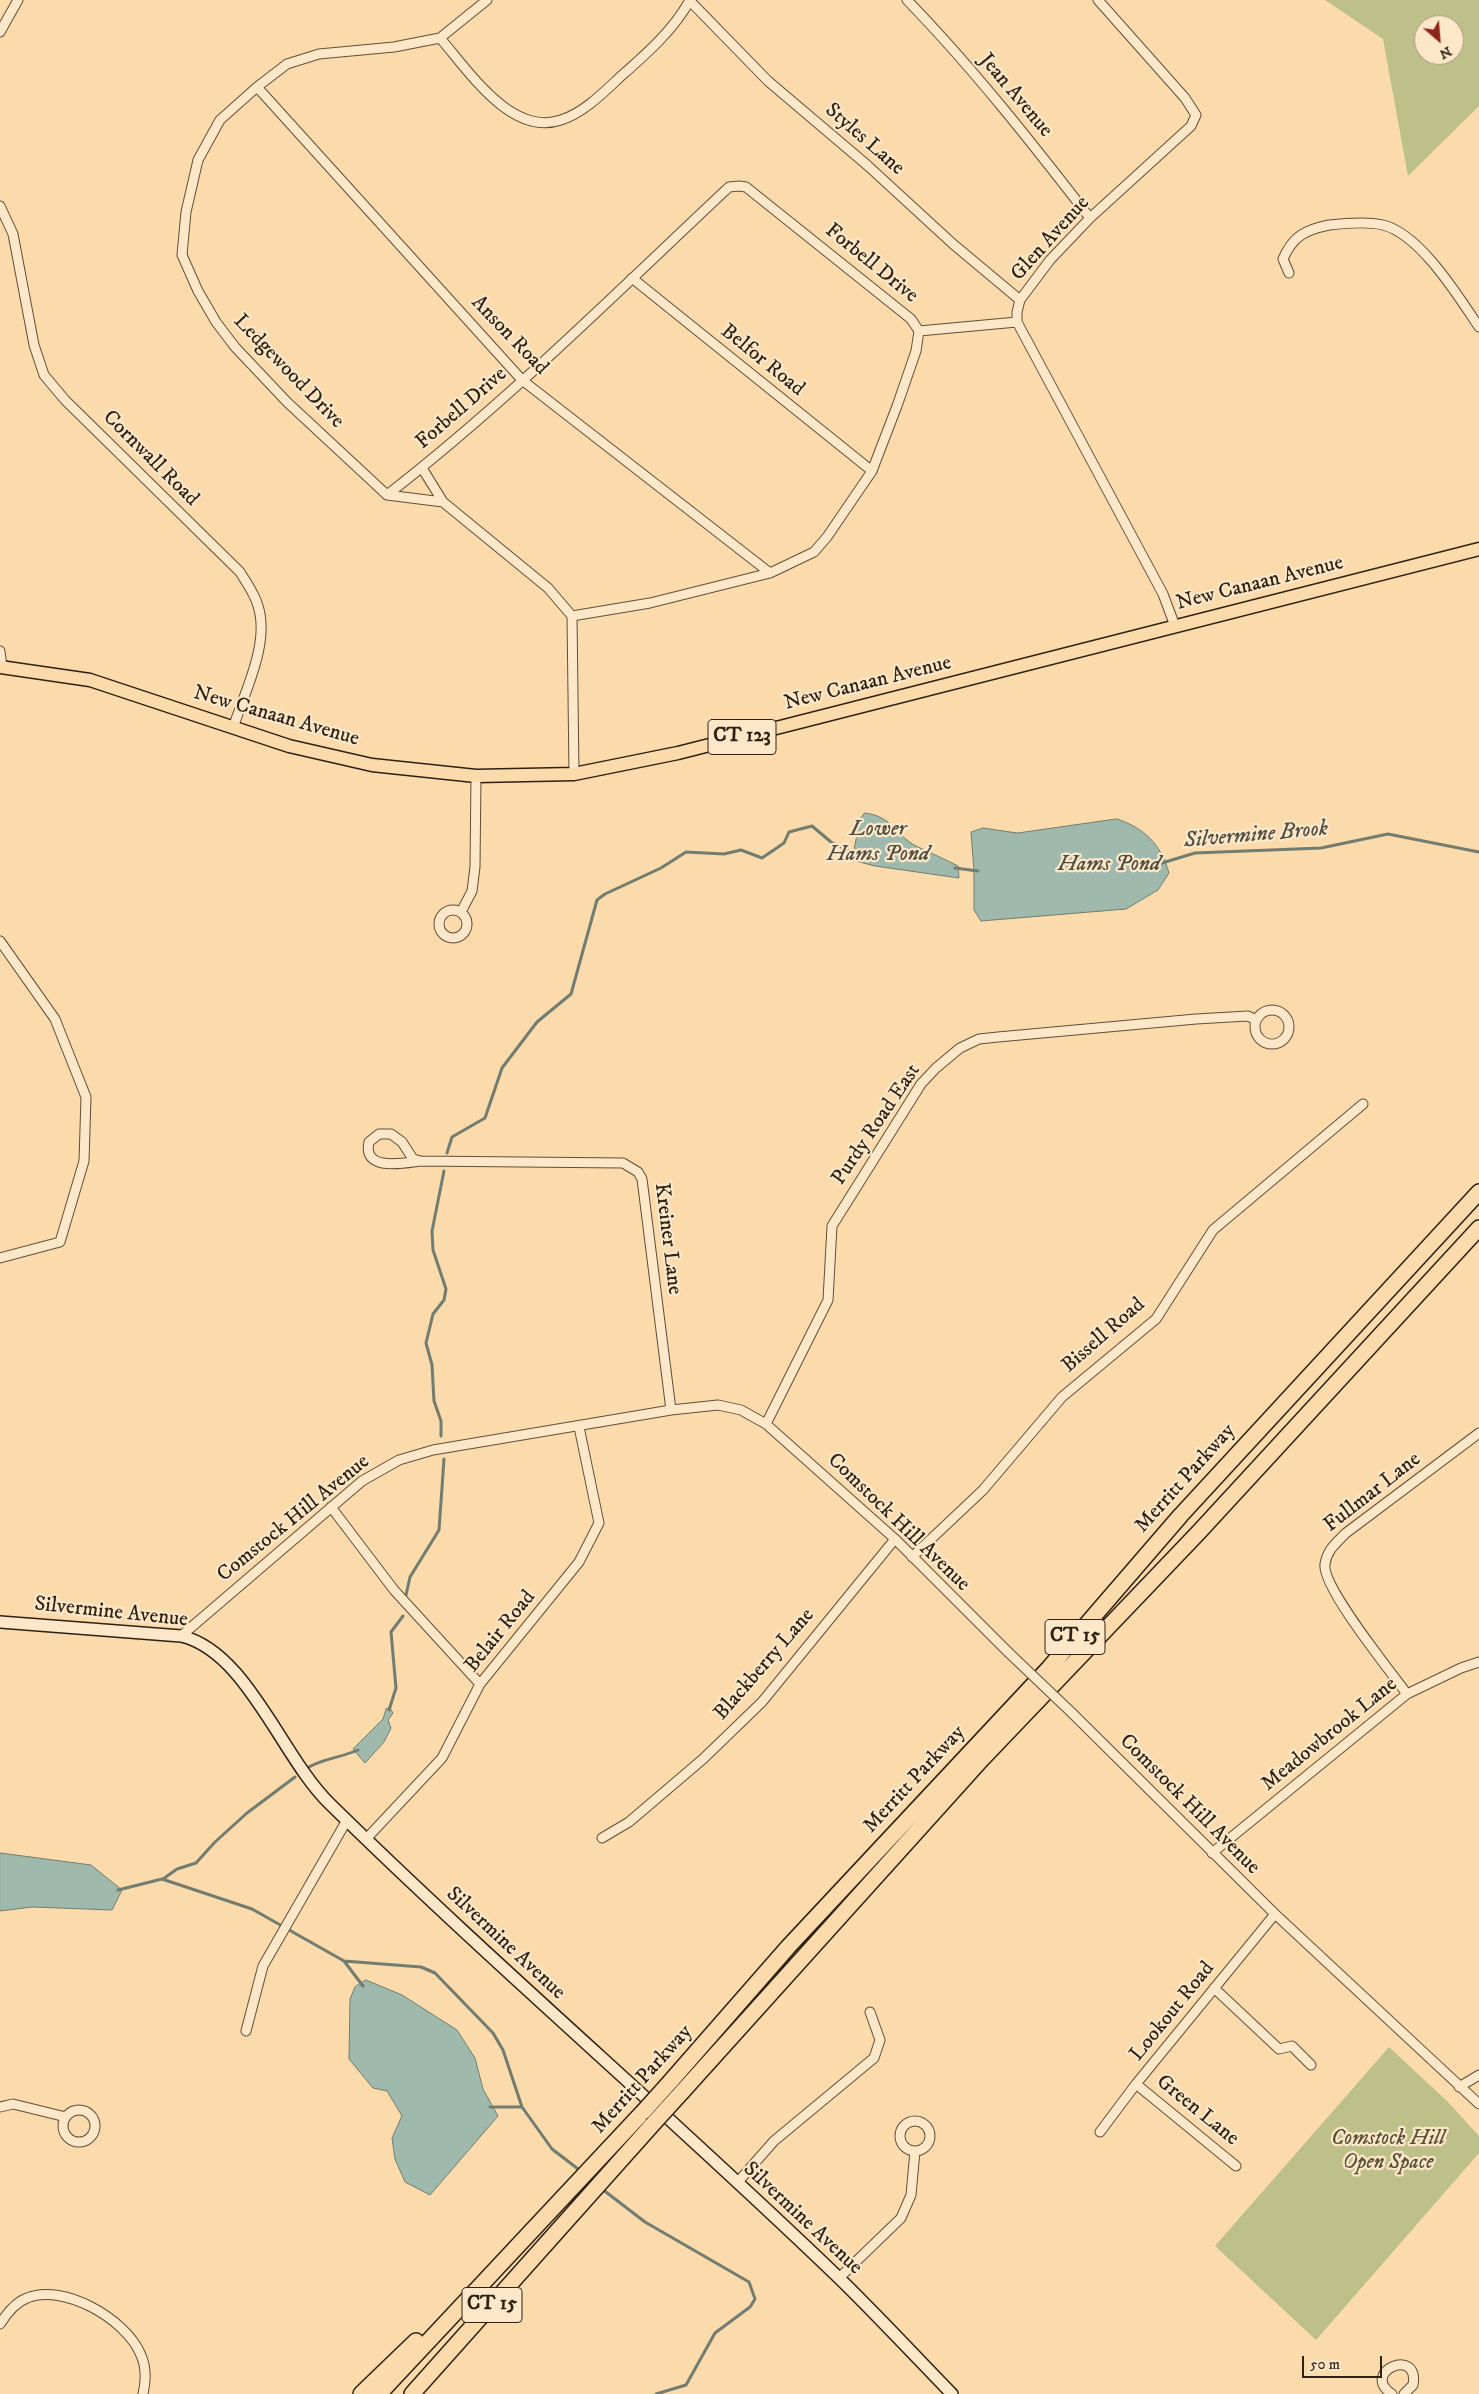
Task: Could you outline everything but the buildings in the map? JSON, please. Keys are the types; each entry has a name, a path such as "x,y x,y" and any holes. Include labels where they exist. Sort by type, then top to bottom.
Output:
{"highway":[{"name":"Merritt Parkway","path":"414,2394 571,2214 652,2125 676,2087 789,1946 1049,1668 1200,1494 1479,1192"},
{"name":"Merritt Parkway","path":"379,2394 643,2112 676,2087 982,1759 1198,1533 1479,1228"},
{"path":"362,2394 424,2334 482,2285"}],"main road":[{"name":"New Canaan Avenue","path":"1,667 90,680 233,728 337,758 476,776 574,774 678,753 1479,549"}],"street":[{"path":"0,32 18,0"},
{"name":"Ledgewood Drive","path":"387,495 288,402 235,347 216,322 198,291 182,254 186,212 198,160 220,120 257,87 287,64 319,54 394,47 440,38 488,0"},
{"name":"Jean Avenue","path":"907,0 940,34 1026,135 1090,218"},
{"name":"Glen Avenue","path":"1017,322 1020,300 1050,260 1090,218 1191,126 1196,115 1185,98 1098,0"},
{"name":"Styles Lane","path":"440,38 488,94 507,111 529,120 544,123 560,121 578,112 660,41 690,1 768,82 867,165 953,244 1020,300"},
{"name":"Anson Road","path":"257,87 522,380 770,573"},
{"name":"Forbell Drive","path":"387,495 422,468 522,380 729,187 746,187 911,318 920,331 916,351 872,471 827,537 814,552 770,573 650,603 572,616 548,588 443,502 422,468"},
{"name":"Cornwall Road","path":"0,206 13,234 34,345 44,375 65,400 240,572 258,604 263,628 259,652 233,728"},
{"path":"1289,273 1282,259 1289,244 1311,229 1346,223 1384,225 1412,241 1436,267 1479,327"},
{"name":"Belfor Road","path":"632,278 872,471"},
{"path":"920,331 1017,322 1163,594 1175,626"},
{"path":"387,495 443,502"},
{"path":"572,616 574,774"},
{"path":"0,652 1,667"},
{"path":"461,912 472,891 475,867 476,776"},
{"path":"0,941 55,1019 86,1097 84,1161 60,1242 0,1258"},
{"name":"Purdy Road East","path":"766,1424 828,1300 832,1226 921,1084 949,1056 979,1039 1196,1019 1248,1016 1256,1020"},
{"name":"Bissell Road","path":"912,1557 984,1490 1062,1397 1156,1319 1213,1230 1363,1104"},
{"name":"Kreiner Lane","path":"421,1161 414,1160 402,1142 391,1134 379,1134 369,1142 368,1153 375,1161 382,1164 421,1161 623,1163 638,1172 642,1179 671,1410"},
{"name":"Comstock Hill Avenue","path":"181,1636 331,1507 382,1468 416,1454 671,1410 718,1405 741,1410 766,1424 895,1539 1275,1914 1479,2104"},
{"name":"Belair Road","path":"367,1838 442,1758 480,1684 579,1562 599,1523 579,1427"},
{"name":"Fullmar Lane","path":"1407,1694 1330,1588 1324,1566 1329,1550 1346,1534 1479,1433"},
{"path":"331,1507 394,1590 480,1684"},
{"name":"Blackberry Lane","path":"602,1838 629,1822 703,1759 762,1702 895,1539"},
{"name":"Silvermine Avenue","path":"0,1622 181,1636 202,1642 226,1661 311,1784 428,1898 839,2278 952,2394"},
{"name":"Meadowbrook Lane","path":"1212,1853 1407,1694 1460,1668 1479,1662"},
{"path":"246,2031 259,1977 268,1955 347,1820"},
{"name":"Lookout Road","path":"1100,2132 1136,2084 1275,1914"},
{"path":"1214,1988 1279,2049 1292,2046 1311,2066"},
{"path":"737,2183 774,2141 874,2058 880,2040 870,2012"},
{"path":"1459,2087 1479,2075"},
{"name":"Green Lane","path":"1136,2084 1236,2166"},
{"path":"0,2107 13,2104 66,2117"},
{"path":"839,2278 901,2218 911,2195 915,2151"},
{"path":"0,2324 11,2309 28,2297 48,2295 70,2296 101,2313 126,2331 135,2343 141,2355 146,2380 143,2394"},
{"path":"1392,2394 1384,2387 1383,2377 1388,2368 1397,2364 1407,2366 1413,2375 1413,2385 1404,2394"}],"green space":[{"path":"1325,0 1479,0 1479,106 1408,176 1383,39"},
{"name":"Comstock Hill Open Space","path":"1389,2047 1447,2101 1479,2136 1479,2153 1316,2340 1215,2246"}],"water":[{"name":"Lower Hams Pond","path":"865,813 882,818 909,842 958,866 959,878 875,866 852,860 860,819"},
{"name":"Hams Pond","path":"1117,819 1136,827 1144,833 1161,854 1169,873 1158,890 1126,909 981,921 974,910 971,832 983,828 1017,833"},
{"path":"390,1708 393,1713 388,1720 391,1728 384,1742 365,1763 353,1749 383,1719 386,1709"},
{"path":"0,1853 91,1865 122,1890 112,1910 32,1907 0,1911"},
{"path":"366,1980 402,1995 457,2030 475,2058 483,2089 498,2116 430,2195 405,2182 395,2159 392,2138 402,2116 387,2091 373,2088 349,2059 350,1999 355,1987"}],"waterway":[{"name":"Silvermine Brook","path":"447,1153 452,1137 485,1118 502,1068 537,1022 571,994 597,900 605,894 661,868 686,852 724,854 741,850 762,858 784,843 789,832 812,826 831,842 857,855"},
{"name":"Silvermine Brook","path":"1162,863 1195,853 1321,848 1388,834 1479,852"},
{"name":"Silvermine Brook","path":"955,868 978,871"},
{"name":"Silvermine Brook","path":"441,1436 441,1421 434,1401 432,1365 426,1343 433,1314 444,1300 446,1289 433,1250 432,1231 444,1171"},
{"name":"Silvermine Brook","path":"406,1595 410,1577 439,1530 444,1459"},
{"name":"Silvermine Brook","path":"389,1710 396,1688 391,1632 403,1616"},
{"name":"Silvermine Brook","path":"307,1768 358,1750"},
{"name":"Silvermine Brook","path":"163,1879 177,1869 196,1863 215,1842 247,1813 295,1777"},
{"path":"118,1890 162,1879 252,1909 344,1961 421,1967 435,1973 493,2033 503,2050 522,2107 552,2149 582,2172"},
{"path":"344,1961 363,1986"},
{"path":"490,2107 522,2107"},
{"path":"602,2189 645,2222 749,2282 755,2299 750,2307 715,2333 686,2385 656,2394"}]}
